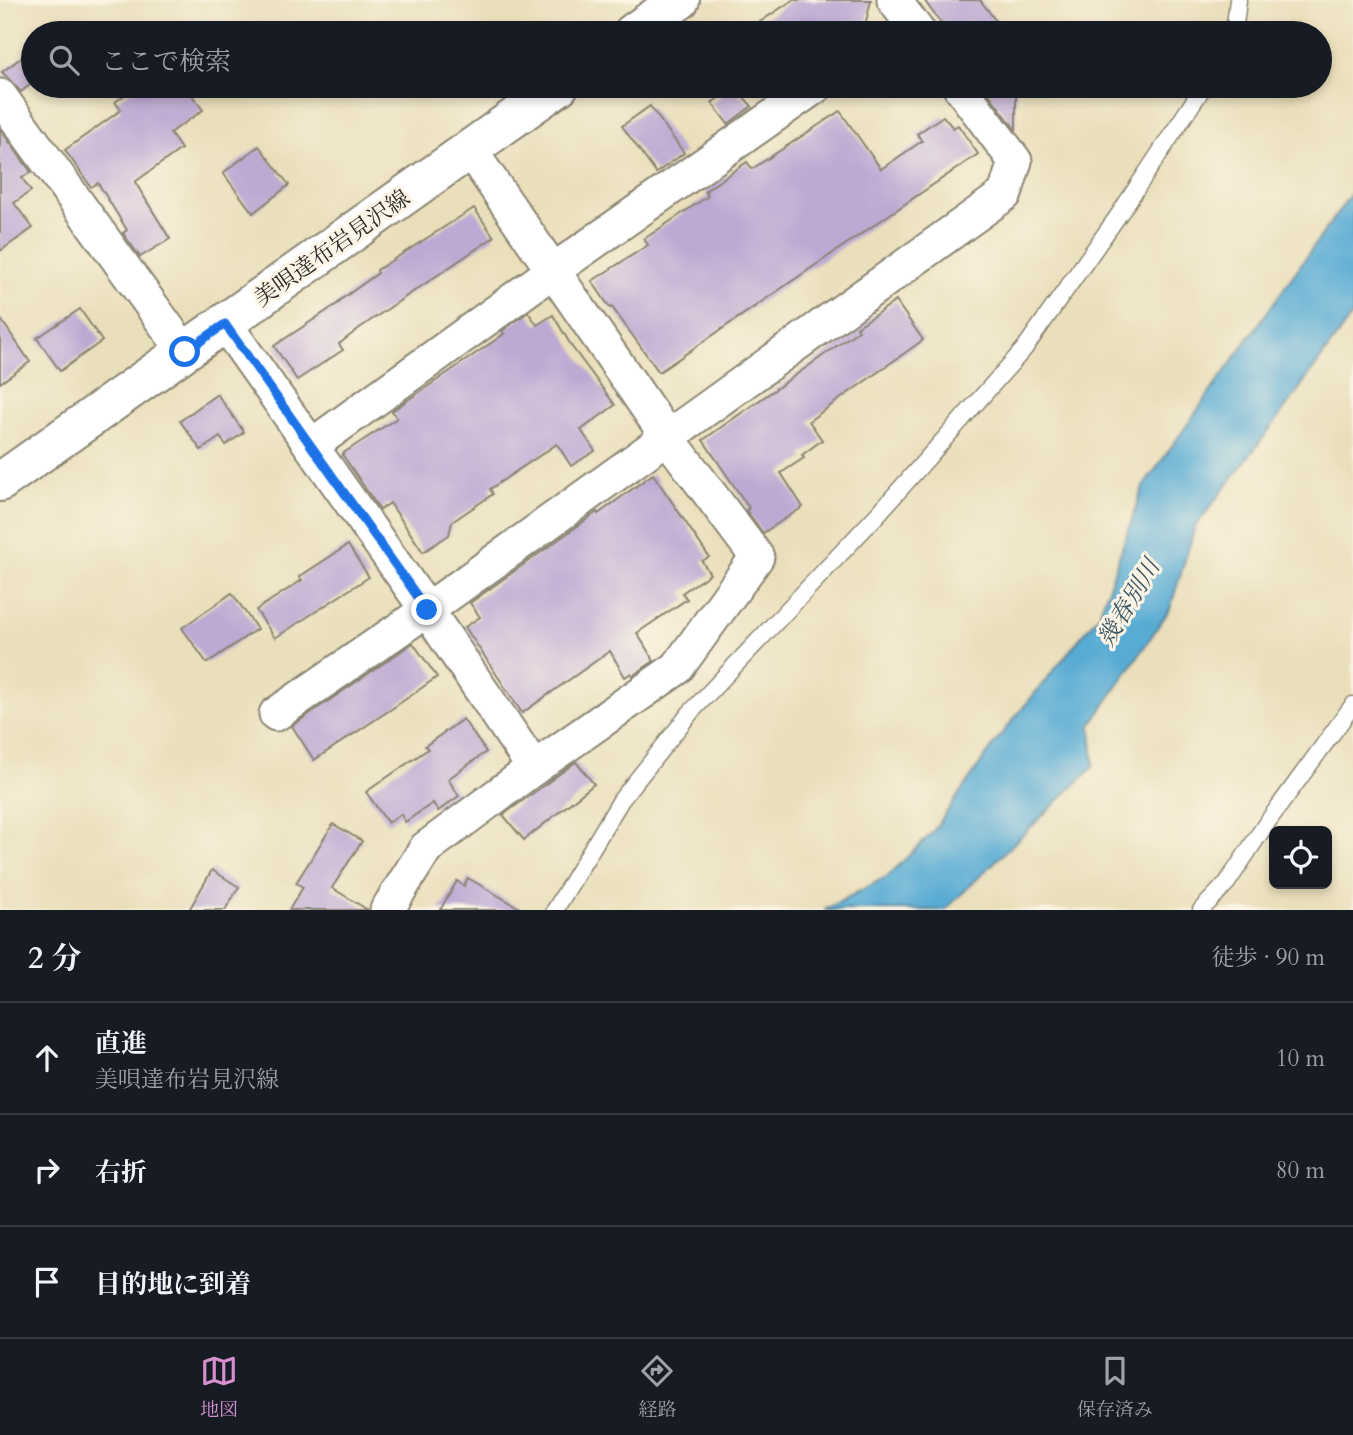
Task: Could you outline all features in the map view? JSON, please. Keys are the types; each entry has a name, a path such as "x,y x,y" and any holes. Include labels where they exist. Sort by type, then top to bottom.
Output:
{"main road":[{"path":"650,21 680,0"},
{"name":"美唄達布岩見沢線","path":"2,476 185,352 542,98"}],"street":[{"path":"0,96 185,352"},
{"path":"311,446 554,270 799,98"},
{"path":"276,714 427,610 1005,194 1015,161 967,98"},
{"path":"387,910 426,848 677,668 757,557 668,438 470,150"},
{"path":"225,324 427,610 534,768"}],"lane":[{"path":"1235,21 1238,0"},
{"path":"555,910 621,800 691,713 878,514 1024,349 1120,213 1196,98"},
{"path":"1201,910 1227,883 1266,824 1353,705"}],"water":[{"name":"幾春別川","path":"1353,191 1353,314 1195,527 1170,609 1091,725 1094,766 945,910 824,910 888,876 932,833 999,737 1099,615 1143,487"}],"building":[{"path":"793,0 871,0 866,21 761,21"},
{"path":"924,0 980,0 996,21 939,21"},
{"path":"21,58 21,92 2,72"},
{"path":"121,98 194,98 203,110 170,133 181,149 135,182 170,239 140,257 123,233 127,230 98,183 91,187 65,150 121,110 115,102"},
{"path":"718,98 744,98 752,106 728,124 712,103"},
{"path":"992,98 1016,98 1016,130"},
{"path":"650,106 684,153 656,173 622,126"},
{"path":"840,111 881,169 922,141 917,134 943,116 953,128 958,125 978,154 659,372 592,281 648,245 644,239 708,196 705,191 747,162 752,169"},
{"path":"0,129 31,172 22,178 31,191 14,203 33,228 0,251"},
{"path":"259,146 289,185 253,213 223,173"},
{"path":"474,208 494,237 361,327 339,344 343,350 297,380 274,346 340,302 378,273 377,270"},
{"path":"896,301 923,340 809,421 822,440 802,455 804,458 781,473 803,507 763,533 703,440"},
{"path":"80,309 102,341 60,371 37,338"},
{"path":"528,312 537,325 553,315 572,347 615,405 581,430 595,451 571,466 557,444 490,489 493,494 452,522 449,535 423,552 390,503 380,510 342,454 397,418 392,411 504,334 502,331"},
{"path":"0,318 30,362 0,383"},
{"path":"217,394 244,432 226,445 220,437 201,450 180,421"},
{"path":"653,474 709,557 702,561 710,574 682,593 687,599 637,633 654,661 632,676 631,673 625,677 610,651 522,713 465,627 480,617 470,603"},
{"path":"348,545 369,577 275,638 256,610 302,580 299,577"},
{"path":"232,593 257,629 207,663 182,628"},
{"path":"413,643 437,677 314,760 292,726"},
{"path":"463,719 486,752 448,779 459,796 438,811 433,803 405,822 401,814 388,823 366,792 428,749 425,746"},
{"path":"576,762 594,784 524,840 503,815"},
{"path":"333,824 362,841 332,888 368,910 289,910 303,887 296,883"},
{"path":"212,870 239,887 225,910 189,910"},
{"path":"468,878 523,910 440,910 457,881 464,886"}],"route":[{"path":"185,352 225,324 427,610"}]}
